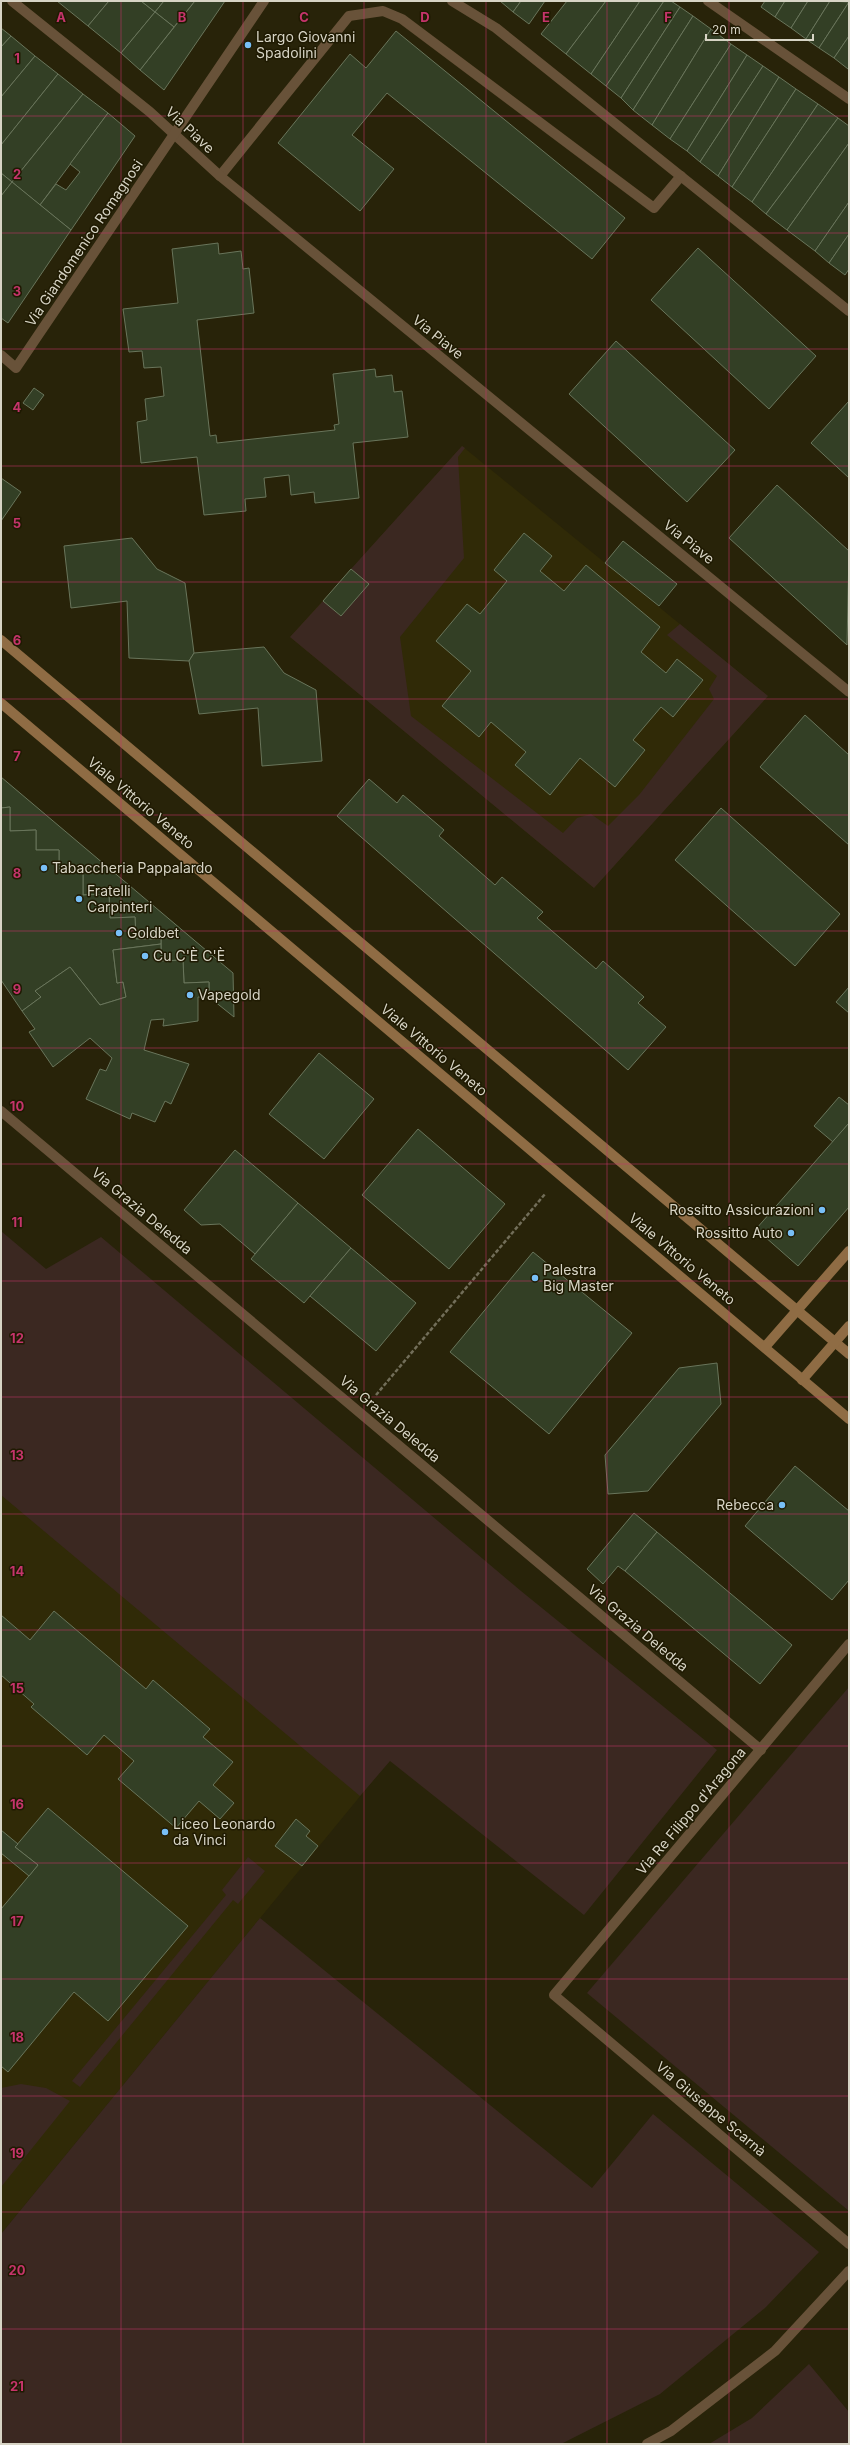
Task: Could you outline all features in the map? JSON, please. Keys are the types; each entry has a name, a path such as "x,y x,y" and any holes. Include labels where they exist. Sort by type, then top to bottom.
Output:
{"street":[{"name":"Via Piave","path":"12,1 174,134 220,176 849,692"},
{"name":"Via Giandomenico Romagnosi","path":"1,355 16,368 264,1"},
{"path":"452,1 496,28 849,311"},
{"path":"708,1 849,99"},
{"path":"220,176 349,16 383,10 402,19 654,208 681,176"},
{"path":"1,640 849,1354"},
{"name":"Viale Vittorio Veneto","path":"1,703 849,1419"},
{"name":"Via Grazia Deledda","path":"1,1111 760,1750"},
{"path":"765,1347 849,1251"},
{"path":"802,1380 849,1326"},
{"name":"Via Re Filippo d'Aragona","path":"554,1995 849,1644"},
{"name":"Via Giuseppe Scarnà","path":"554,1995 849,2244"},
{"path":"646,2444 671,2431 775,2351 849,2271"}],"path":[{"path":"361,1413 560,1175"}],"shaded area":[{"path":"462,446 768,696 594,888 290,637"},
{"path":"462,446 465,448 458,457 464,558 400,637 411,716 563,833 577,818 591,814 608,826 639,795 714,699 709,689 717,676 667,635 680,624 768,696 594,888 290,637 323,601 341,616 369,584 351,569"},
{"path":"1,1231 46,1269 101,1237 521,1591 717,1750 584,1915 390,1761 360,1796 1,1495"},
{"name":"Liceo Leonardo da Vinci","path":"1,1438 389,1761 1,2234"},
{"path":"849,1687 849,2211 587,1993"},
{"path":"248,1857 265,1871 238,1904 233,1900 80,2087 72,2081 226,1895 222,1890"},
{"path":"260,1918 592,2188 653,2114 819,2252 765,2308 660,2394 561,2444 1,2444 1,2234"},
{"path":"21,2084 46,2088 70,2101 1,2187 1,2088"},
{"path":"809,2364 849,2412 849,2444 709,2444 752,2418"}],"building":[{"path":"57,1 109,1 88,26"},
{"path":"109,1 141,1 155,12 121,53 88,26"},
{"path":"141,1 164,1 155,12"},
{"path":"164,1 195,1 174,27 155,12"},
{"path":"195,1 225,1 164,90 140,70"},
{"path":"500,1 521,1 513,12"},
{"path":"521,1 545,1 529,24 513,12"},
{"path":"567,1 606,1 566,54 541,34"},
{"path":"606,1 640,1 591,74 566,54"},
{"path":"640,1 664,1 606,86 591,74"},
{"path":"664,1 671,1 680,7 621,98 606,86"},
{"path":"765,1 785,1 775,17 761,7"},
{"path":"785,1 808,1 791,28 775,17"},
{"path":"808,1 830,1 806,39 791,28"},
{"path":"830,1 849,2 819,48 806,39"},
{"path":"849,2 849,36 834,58 819,48"},
{"path":"680,7 693,16 633,110 621,98"},
{"path":"155,12 174,27 140,70 121,53"},
{"path":"693,16 711,29 652,125 633,110"},
{"path":"1,28 11,36 1,47"},
{"path":"711,29 731,44 670,139 652,125"},
{"path":"396,31 625,218 592,259 387,93 352,135 394,169 360,211 278,143 350,54 366,68"},
{"path":"11,36 35,56 1,97 1,47"},
{"path":"849,36 849,68 848,69 834,58"},
{"path":"731,44 747,55 687,151 670,139"},
{"path":"747,55 763,66 700,162 687,151"},
{"path":"35,56 58,74 1,145 1,97"},
{"path":"763,66 779,77 718,176 700,162"},
{"path":"58,74 83,94 12,182 1,173 1,145"},
{"path":"779,77 796,89 732,187 718,176"},
{"path":"796,89 818,104 752,202 732,187"},
{"path":"83,94 108,113 40,205 12,182"},
{"path":"818,104 838,118 766,214 752,202"},
{"path":"108,113 135,136 71,230 40,205 56,184 66,190 80,172 70,164"},
{"path":"838,118 849,126 849,143 787,230 766,214"},
{"path":"849,143 849,202 815,251 787,230"},
{"path":"1,173 12,182 1,196"},
{"path":"12,182 71,230 8,323 1,318 1,196"},
{"path":"849,202 849,234 829,263 815,251"},
{"path":"849,234 849,269 845,275 829,263"},
{"path":"218,243 219,254 241,251 243,269 249,268 254,313 197,320 210,436 216,435 217,443 335,430 334,425 339,424 333,374 375,369 376,377 392,375 394,392 402,391 408,437 353,443 359,498 315,503 314,492 291,495 289,475 264,478 266,497 245,499 246,511 204,515 197,457 141,463 137,422 147,420 145,399 164,396 161,367 144,368 142,351 129,352 123,309 178,303 172,249"},
{"path":"698,248 816,356 769,409 651,300"},
{"path":"616,341 735,450 687,502 569,394"},
{"path":"34,388 44,395 33,410 23,403"},
{"path":"849,401 849,478 811,443"},
{"path":"1,478 21,492 1,521"},
{"path":"777,485 849,551 847,645 729,538"},
{"path":"524,533 552,556 540,571 564,591 586,565 660,627 641,652 666,673 677,659 703,680 673,717 661,707 633,740 645,750 615,787 580,758 550,795 515,765 526,752 491,722 479,737 442,706 471,671 436,641 467,604 480,614 507,581 494,570"},
{"path":"132,538 157,569 185,583 194,653 189,661 129,658 127,601 71,608 64,546"},
{"path":"623,541 677,584 659,606 605,563"},
{"path":"351,569 369,584 341,616 323,601"},
{"path":"264,647 284,673 316,690 322,761 262,766 258,708 199,714 189,661 194,653"},
{"path":"805,715 849,755 849,845 760,767"},
{"path":"1,777 233,973 234,1017 209,997 209,982 184,983 183,960 161,961 161,939 136,939 135,917 110,918 109,894 83,895 83,872 59,872 59,850 36,850 36,830 10,831 10,807 1,808"},
{"path":"369,779 397,803 403,795 444,830 439,836 495,885 502,877 543,912 537,918 596,969 603,961 644,997 638,1003 666,1027 628,1070 337,816"},
{"path":"10,807 10,831 36,830 36,850 59,850 59,872 83,872 83,895 109,894 110,918 135,917 136,939 161,939 161,944 113,950 117,983 123,982 126,997 100,1005 70,967 35,991 41,997 22,1011 1,980 1,808"},
{"path":"721,808 840,914 795,966 675,860"},
{"path":"161,944 161,961 183,960 184,983 209,982 209,997 198,997 198,1021 163,1026 164,1019 151,1020 144,1050 189,1064 171,1104 165,1101 155,1122 132,1113 130,1119 86,1099 100,1069 106,1071 112,1058 90,1038 53,1067 29,1032 35,1029 22,1011 41,997 35,991 70,967 100,1005 126,997 123,982 117,983 113,950"},
{"path":"849,987 849,1013 836,1002"},
{"path":"319,1053 374,1099 324,1159 269,1114"},
{"path":"839,1097 849,1105 849,1123 833,1142 814,1126"},
{"path":"849,1123 849,1207 798,1266 756,1229"},
{"path":"418,1129 505,1204 449,1269 362,1195"},
{"path":"235,1150 298,1203 255,1254 220,1224 201,1225 184,1210"},
{"path":"298,1203 351,1248 304,1303 251,1259"},
{"path":"351,1248 416,1303 376,1351 310,1296"},
{"path":"533,1252 632,1333 549,1434 450,1352"},
{"path":"717,1363 721,1404 648,1491 608,1494 605,1455 679,1368"},
{"path":"795,1466 849,1511 849,1580 832,1600 745,1526"},
{"path":"634,1513 657,1532 625,1571 618,1566 603,1584 587,1569"},
{"path":"657,1532 792,1645 760,1684 625,1571"},
{"path":"54,1611 146,1689 153,1680 210,1729 203,1737 233,1762 213,1785 234,1803 220,1819 199,1801 176,1828 118,1779 134,1761 104,1735 87,1755 31,1707 34,1704 1,1675 1,1615 30,1640"},
{"path":"48,1808 188,1926 108,2021 74,1992 8,2072 1,2066 1,1909 38,1865 15,1847"},
{"path":"296,1819 310,1831 306,1836 318,1846 302,1866 275,1846"},
{"path":"1,1830 18,1844 15,1847 38,1865 29,1876 1,1853"}],"place":[{"name":"Largo Giovanni Spadolini","path":"248,45"},
{"name":"Tabaccheria Pappalardo","path":"44,868"},
{"name":"Fratelli Carpinteri","path":"79,899"},
{"name":"Goldbet","path":"119,933"},
{"name":"Cu C'È C'È","path":"145,956"},
{"name":"Vapegold","path":"190,995"},
{"name":"Rossitto Assicurazioni","path":"822,1210"},
{"name":"Rossitto Auto","path":"791,1233"},
{"name":"Palestra Big Master","path":"535,1278"},
{"name":"Rebecca","path":"782,1505"},
{"name":"Liceo Leonardo da Vinci","path":"165,1832"}]}
